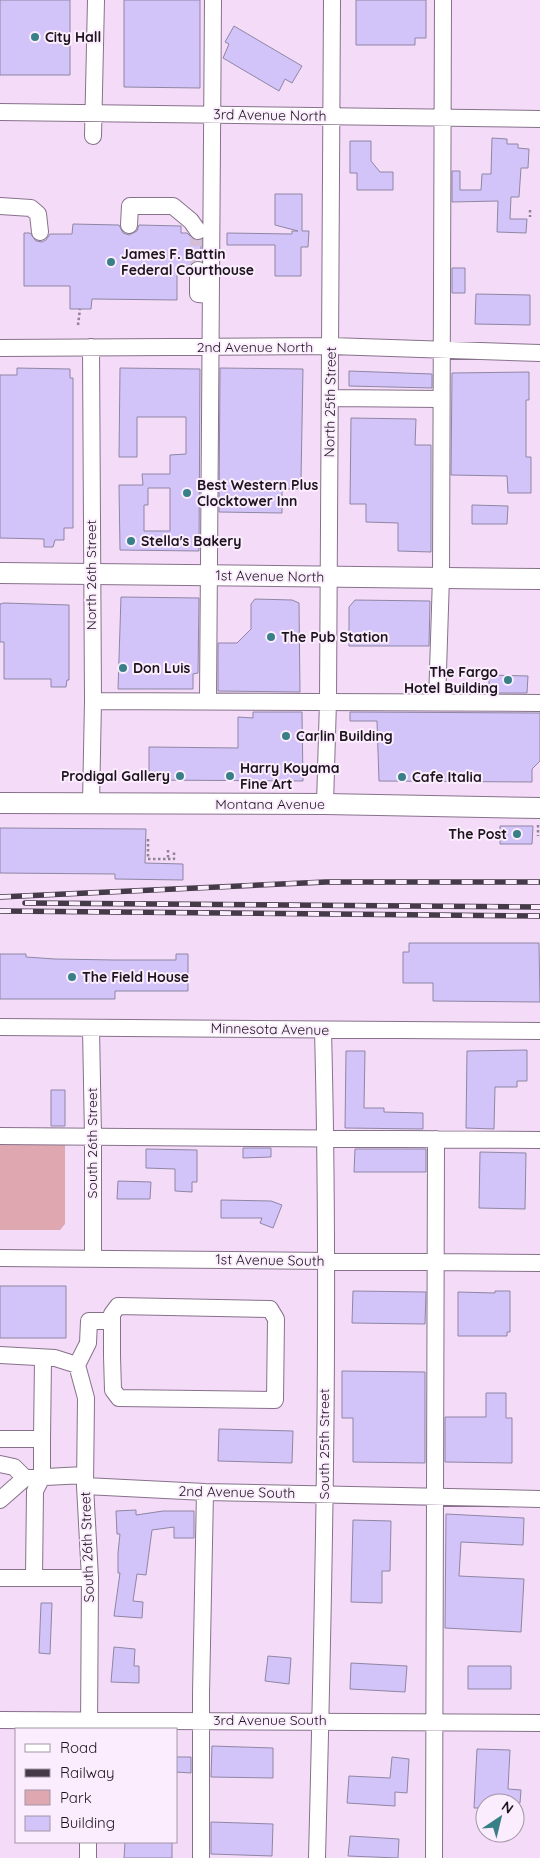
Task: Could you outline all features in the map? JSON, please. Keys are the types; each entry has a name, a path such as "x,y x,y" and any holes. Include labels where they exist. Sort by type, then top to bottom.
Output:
{"main road":[{"name":"1st Avenue North","path":"0,573 540,579"},
{"name":"Montana Avenue","path":"0,804 324,804 539,817"}],"street":[{"path":"93,136 96,0"},
{"path":"208,700 213,0"},
{"name":"North 25th Street","path":"324,804 328,701 332,0"},
{"path":"437,702 441,577 443,0"},
{"name":"3rd Avenue North","path":"0,112 540,119"},
{"path":"129,225 130,206 173,206 195,226 211,200"},
{"path":"0,206 32,208 38,214 40,232"},
{"path":"198,270 198,294 210,295"},
{"name":"2nd Avenue North","path":"0,348 331,346 540,353"},
{"name":"North 26th Street","path":"91,348 93,702 91,803"},
{"path":"330,398 441,399"},
{"path":"93,702 208,700 540,703"},
{"name":"Minnesota Avenue","path":"0,1027 540,1031"},
{"name":"South 26th Street","path":"91,1028 94,1137 92,1258"},
{"name":"South 25th Street","path":"317,1858 325,1260 326,1138 324,1030"},
{"path":"0,1136 540,1140"},
{"path":"434,1858 436,1139"},
{"name":"1st Avenue South","path":"0,1258 540,1263"},
{"path":"118,1306 270,1309 276,1319 276,1400 119,1398 113,1390 112,1321 112,1314 118,1306"},
{"path":"0,1355 65,1360 77,1365 88,1343 89,1321 112,1321"},
{"path":"34,1578 35,1491 42,1477 43,1359"},
{"name":"South 26th Street","path":"77,1365 86,1398 85,1480 90,1578 89,1725"},
{"path":"0,1439 42,1439"},
{"path":"0,1464 14,1467 25,1478 0,1500"},
{"name":"2nd Avenue South","path":"25,1478 42,1477 85,1480 205,1492 540,1499"},
{"path":"201,1858 201,1720 205,1492"},
{"path":"0,1578 90,1578"},
{"name":"3rd Avenue South","path":"0,1720 89,1725 201,1720 434,1720 540,1723"},
{"path":"88,1843 88,1858"}],"path":[{"path":"530,210 530,218"},
{"path":"78,325 80,309"},
{"path":"538,836 539,817"},
{"path":"148,839 148,859 174,859 174,850"},
{"path":"168,850 168,859"}],"green space":[{"path":"0,1139 65,1140 65,1224 60,1230 0,1230"}],"building":[{"name":"City Hall","path":"0,0 70,0 70,75 0,75"},
{"path":"124,0 200,0 200,88 124,87"},
{"path":"356,0 426,0 426,38 415,38 415,45 356,45"},
{"path":"234,26 302,66 292,83 285,79 279,91 223,58 229,44 225,42"},
{"path":"492,138 507,139 507,144 518,144 518,148 529,149 528,168 521,168 519,197 511,197 510,219 527,219 526,233 497,232 498,201 452,202 452,171 460,171 460,190 481,190 482,174 491,174"},
{"path":"350,141 371,141 371,161 380,172 393,172 393,190 357,190 357,173 350,173"},
{"path":"275,194 302,194 302,231 309,231 308,247 301,247 301,276 275,276 275,245 227,245 227,233 292,234 292,231 298,231 275,225"},
{"path":"73,224 119,225 123,233 129,235 137,231 139,225 181,226 181,233 187,233 194,240 201,240 201,261 193,261 189,266 177,266 177,300 92,299 91,309 70,309 70,286 24,286 24,233 30,233 36,241 42,242 50,234 72,234"},
{"path":"452,268 465,268 465,293 452,293"},
{"path":"476,294 530,295 530,325 475,324"},
{"path":"17,368 70,369 70,378 73,378 73,528 64,528 64,540 55,540 53,547 44,547 44,539 0,538 0,375 17,375"},
{"path":"120,368 200,369 199,551 120,550 119,485 143,485 142,474 170,474 170,455 186,454 186,417 137,417 137,457 119,457","holes":["148,488 170,488 170,531 144,531 144,505 148,505"]},
{"path":"220,368 303,369 301,479 298,479 298,489 282,489 282,513 219,512"},
{"path":"349,371 432,374 432,388 349,386"},
{"path":"529,372 529,400 526,400 526,457 531,457 531,493 508,493 507,476 451,475 452,373"},
{"path":"351,418 416,419 415,445 431,445 431,552 398,551 398,523 366,522 366,504 350,504"},
{"path":"472,505 508,506 507,524 472,524"},
{"path":"121,597 199,598 198,673 193,674 193,689 118,689"},
{"path":"255,599 292,600 299,603 300,692 218,691 218,643 237,643 251,629 251,604"},
{"path":"355,600 430,601 429,646 349,646 349,607"},
{"path":"0,604 69,605 69,680 67,680 66,687 51,687 51,679 4,679 4,642 0,642"},
{"name":"The Fargo Hotel Building","path":"489,675 528,676 527,693 489,693"},
{"path":"253,712 302,712 303,781 149,780 149,747 238,748 238,717 253,718"},
{"path":"350,712 540,713 540,761 532,769 532,782 379,781 377,721 350,721"},
{"path":"500,826 533,826 532,844 500,844"},
{"path":"0,828 146,829 145,863 183,864 183,880 115,879 115,874 0,873"},
{"path":"409,943 539,943 540,1002 433,1001 433,983 403,983 403,952 409,952"},
{"path":"0,954 26,954 26,957 55,959 176,960 176,954 188,954 188,991 115,991 115,999 0,999"},
{"path":"527,1050 527,1081 517,1081 517,1087 495,1087 494,1129 466,1128 467,1051"},
{"path":"346,1051 365,1051 364,1108 384,1108 384,1112 423,1113 423,1129 345,1128"},
{"path":"51,1090 65,1090 65,1126 51,1126"},
{"path":"243,1148 271,1148 271,1157 243,1158"},
{"path":"146,1149 197,1150 197,1182 192,1182 192,1192 175,1191 175,1169 146,1168"},
{"path":"355,1149 426,1149 426,1172 354,1172"},
{"path":"480,1152 526,1153 525,1209 479,1208"},
{"path":"118,1181 151,1182 150,1199 117,1199"},
{"path":"221,1200 271,1201 282,1205 273,1228 260,1223 262,1218 221,1218"},
{"path":"0,1286 66,1286 66,1338 0,1338"},
{"path":"353,1291 426,1292 425,1324 352,1323"},
{"path":"495,1291 510,1291 510,1332 507,1332 507,1336 458,1336 458,1292 495,1293"},
{"path":"342,1371 425,1372 425,1463 353,1462 353,1418 342,1418"},
{"path":"486,1393 506,1393 506,1418 512,1418 512,1463 445,1462 445,1417 486,1417"},
{"path":"219,1429 293,1431 292,1463 218,1461"},
{"path":"136,1510 136,1515 163,1511 194,1511 194,1538 174,1538 174,1527 152,1530 146,1575 137,1574 133,1601 143,1602 142,1618 114,1616 120,1573 118,1573 118,1553 120,1534 117,1534 116,1511"},
{"path":"446,1514 524,1518 523,1545 461,1542 459,1576 524,1579 521,1632 445,1628"},
{"path":"353,1520 391,1521 390,1571 382,1571 382,1603 351,1602"},
{"path":"41,1603 52,1603 50,1654 39,1653"},
{"path":"114,1647 135,1649 134,1666 139,1666 139,1683 111,1682"},
{"path":"268,1656 291,1658 289,1684 265,1681"},
{"path":"351,1663 407,1666 405,1692 350,1689"},
{"path":"468,1666 511,1666 511,1689 468,1689"},
{"path":"212,1746 273,1748 273,1778 211,1777"},
{"path":"477,1749 510,1750 508,1789 521,1790 521,1793 475,1793 474,1808"},
{"path":"178,1757 191,1757 191,1773 178,1772"},
{"path":"392,1757 409,1759 407,1793 395,1792 395,1806 347,1803 349,1776 390,1778"},
{"path":"211,1822 273,1824 272,1856 211,1854"},
{"path":"350,1836 399,1839 398,1858 348,1856"},
{"path":"125,1843 172,1843 172,1858 124,1858"}],"tunnel":[{"path":"198,231 198,270"}],"railway":[{"path":"0,897 326,882 540,882"},
{"path":"25,903 540,907"},
{"path":"0,911 540,916"}],"place":[{"name":"City Hall","path":"35,37"},
{"name":"James F. Battin Federal Courthouse","path":"111,262"},
{"name":"Best Western Plus Clocktower Inn","path":"187,493"},
{"name":"Stella's Bakery","path":"131,541"},
{"name":"The Pub Station","path":"271,637"},
{"name":"Don Luis","path":"123,668"},
{"name":"The Fargo Hotel Building","path":"508,680"},
{"name":"Carlin Building","path":"286,736"},
{"name":"Prodigal Gallery","path":"180,776"},
{"name":"Harry Koyama Fine Art","path":"230,776"},
{"name":"Cafe Italia","path":"402,777"},
{"name":"The Post","path":"517,834"},
{"name":"The Field House","path":"72,977"}]}
